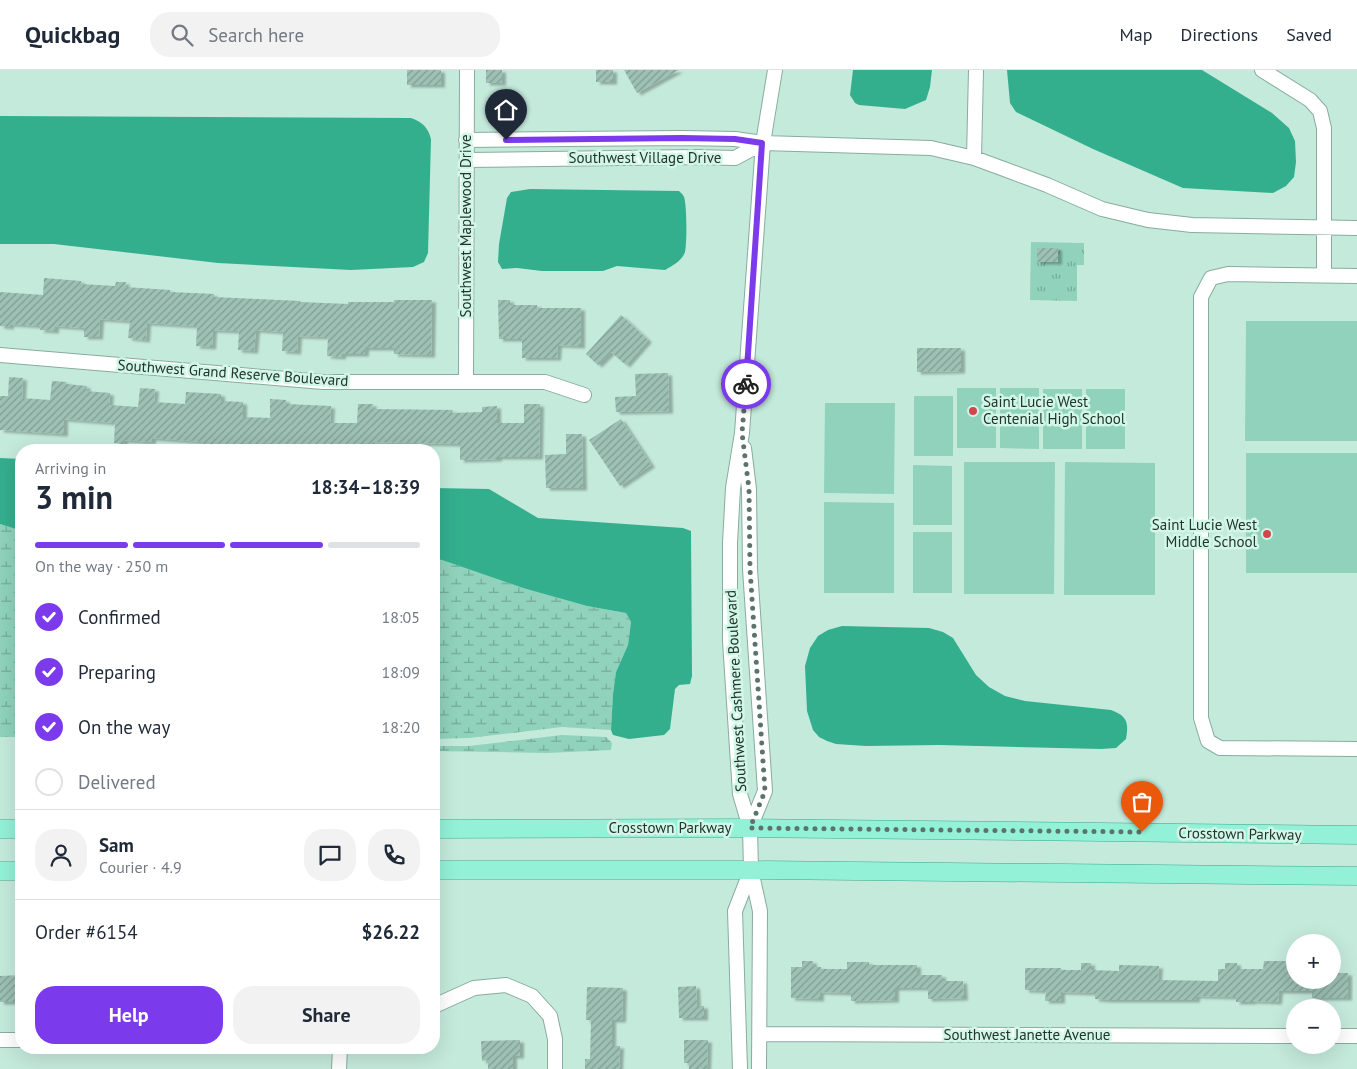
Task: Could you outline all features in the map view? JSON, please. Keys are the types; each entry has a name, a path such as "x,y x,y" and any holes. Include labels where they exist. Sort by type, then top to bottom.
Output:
{"main road":[{"name":"Crosstown Parkway","path":"440,828 750,828 1357,835"},
{"path":"0,829 15,829"},
{"path":"440,870 752,870 1357,876"},
{"path":"0,871 15,871"}],"street":[{"name":"Southwest Maplewood Drive","path":"466,381 467,70"},
{"name":"Southwest Cashmere Boulevard","path":"759,1069 760,911 752,870 750,828 740,794 730,641 730,543 733,488 742,433 762,143 775,70"},
{"path":"974,158 976,70"},
{"path":"1262,70 1310,100 1320,111 1324,128 1324,275"},
{"name":"Southwest Village Drive","path":"466,140 682,138 735,139 762,143"},
{"name":"Southwest Village Drive","path":"466,160 734,158 762,143"},
{"path":"762,143 932,148 974,158 1047,185 1102,209 1148,220 1192,225 1357,228"},
{"path":"1357,276 1228,274 1211,278 1201,297 1201,718 1208,741 1220,748 1357,749"},
{"name":"Southwest Grand Reserve Boulevard","path":"0,355 323,382 545,382 584,395"},
{"name":"Southwest Cashmere Boulevard","path":"742,433 749,489 750,569 765,791 750,828"},
{"name":"Southwest Cashmere Boulevard","path":"740,1069 735,911 752,870"},
{"path":"440,1003 474,988 506,985 532,996 550,1016 555,1039 555,1069"},
{"name":"Southwest Janette Avenue","path":"759,1034 1286,1036"},
{"path":"1341,1036 1357,1036"},
{"path":"0,1040 15,1040"},
{"path":"339,1069 340,1054"}],"green space":[{"path":"1031,242 1084,243 1084,265 1077,265 1077,301 1030,300"},
{"path":"1246,321 1357,321 1357,441 1245,441"},
{"path":"957,388 996,388 996,448 957,448"},
{"path":"1000,388 1039,388 1039,449 1000,448"},
{"path":"1043,389 1082,389 1082,449 1043,449"},
{"path":"1086,389 1125,389 1125,449 1086,449"},
{"path":"914,396 953,396 953,456 914,456"},
{"path":"825,403 895,403 894,494 824,493"},
{"path":"1246,453 1357,453 1357,573 1246,573"},
{"path":"964,462 1055,462 1054,594 964,594"},
{"path":"1065,462 1155,463 1155,595 1064,595"},
{"path":"913,465 952,466 952,525 913,525"},
{"path":"824,502 894,503 894,593 824,593"},
{"path":"0,524 15,529 15,737 0,737"},
{"path":"913,532 952,532 952,593 913,593"},
{"path":"440,560 523,588 587,606 626,613 631,622 628,645 616,672 611,730 562,727 469,738 440,739"},
{"path":"562,735 606,737 612,743 611,750 547,753 440,751 440,746 469,746"}],"shaded area":[{"path":"853,70 932,70 926,100 905,109 859,105 855,103 850,95"},
{"path":"1007,70 1202,70 1272,113 1289,128 1295,141 1296,162 1294,177 1286,186 1273,193 1183,188 1093,149 1016,112 1010,103"},
{"path":"0,116 411,118 424,126 431,139 428,253 424,262 413,267 351,270 218,263 54,244 0,244"},
{"path":"530,189 679,191 684,197 686,208 684,255 674,265 665,270 617,266 603,271 502,269 498,262 499,244 507,198 511,192"},
{"path":"0,458 15,459 15,529 0,524"},
{"path":"440,488 489,489 538,518 683,528 691,531 692,676 690,684 679,685 675,689 670,729 664,735 629,739 613,735 611,730 616,672 628,645 631,622 626,613 587,606 523,588 440,560"},
{"path":"842,626 929,628 943,632 953,638 976,675 989,687 1005,696 1025,701 1111,710 1126,720 1126,739 1116,748 1101,749 939,745 866,746 836,744 827,741 819,737 813,730 807,711 805,666 810,648 818,636 828,630"}],"building":[{"path":"407,70 441,70 441,85 407,85"},
{"path":"486,70 502,70 502,83 486,83"},
{"path":"596,70 613,70 613,82 596,82"},
{"path":"624,70 679,70 637,93"},
{"path":"1037,248 1058,248 1058,262 1037,262"},
{"path":"44,278 81,281 81,284 115,286 116,282 126,282 125,287 214,294 214,297 300,302 348,304 348,302 432,300 431,355 394,354 394,348 365,348 365,354 342,354 342,357 327,356 328,337 298,336 297,352 282,351 283,332 256,330 254,351 238,350 239,331 213,330 212,347 196,346 197,326 147,323 146,340 128,338 130,321 100,319 99,337 84,337 84,328 55,326 55,331 40,330 41,326 10,324 10,327 0,326 0,292 43,295"},
{"path":"498,300 510,300 510,305 537,305 537,308 581,308 581,346 558,345 557,358 522,358 522,339 499,339"},
{"path":"621,315 648,340 626,365 611,352 598,365 586,354"},
{"path":"917,348 961,348 961,371 917,372"},
{"path":"668,373 669,411 616,412 615,397 636,396 635,374"},
{"path":"9,377 23,378 22,398 50,400 52,381 67,382 66,384 87,386 86,391 110,393 109,405 138,407 140,388 155,389 154,402 185,404 186,392 221,394 221,401 243,402 243,417 270,418 270,399 286,400 286,404 331,406 330,423 357,423 358,404 373,404 372,409 453,410 452,413 482,412 482,407 497,406 497,423 524,423 524,404 540,404 539,457 498,457 498,459 460,460 460,444 372,442 372,444 203,444 203,442 152,438 152,442 124,440 124,444 114,443 115,423 64,419 64,434 0,430 0,396 8,396"},
{"path":"621,419 651,465 620,486 589,440"},
{"path":"566,434 582,434 583,488 546,488 545,455 566,454"},
{"path":"802,961 813,961 813,967 821,967 821,969 847,969 847,962 869,962 869,965 917,965 917,975 942,975 942,981 963,981 964,998 928,999 928,988 895,988 895,1000 851,1001 851,993 820,992 820,999 791,998 791,967 802,967"},
{"path":"1264,961 1286,961 1286,989 1341,989 1341,973 1348,973 1348,998 1312,998 1312,991 1279,991 1278,1002 1236,1002 1236,997 1196,996 1196,1000 1108,1000 1095,999 1095,993 1061,992 1061,1001 1045,1001 1046,991 1025,990 1025,968 1081,970 1081,963 1091,963 1091,970 1119,971 1119,965 1159,966 1158,980 1218,981 1218,969 1225,969 1225,963 1237,963 1237,969 1263,969"},
{"path":"15,975 15,1002 0,1002 0,976"},
{"path":"696,986 697,1006 704,1006 704,1018 679,1018 678,987"},
{"path":"587,987 623,988 622,1020 612,1020 612,1046 620,1046 619,1069 585,1069 585,1059 590,1059 591,1020 586,1020"},
{"path":"520,1040 520,1056 513,1056 513,1069 488,1069 488,1060 482,1061 481,1041"},
{"path":"684,1040 708,1040 707,1069 689,1069 689,1063 684,1063"}],"way so far":[{"path":"746,384 742,433 749,489 750,569 765,791 750,828 1142,832"}],"place":[{"name":"Saint Lucie West Centenial High School","path":"973,411"},
{"name":"Saint Lucie West Middle School","path":"1267,534"}],"route":[{"path":"506,140 682,138 735,139 762,143 746,384"}]}
